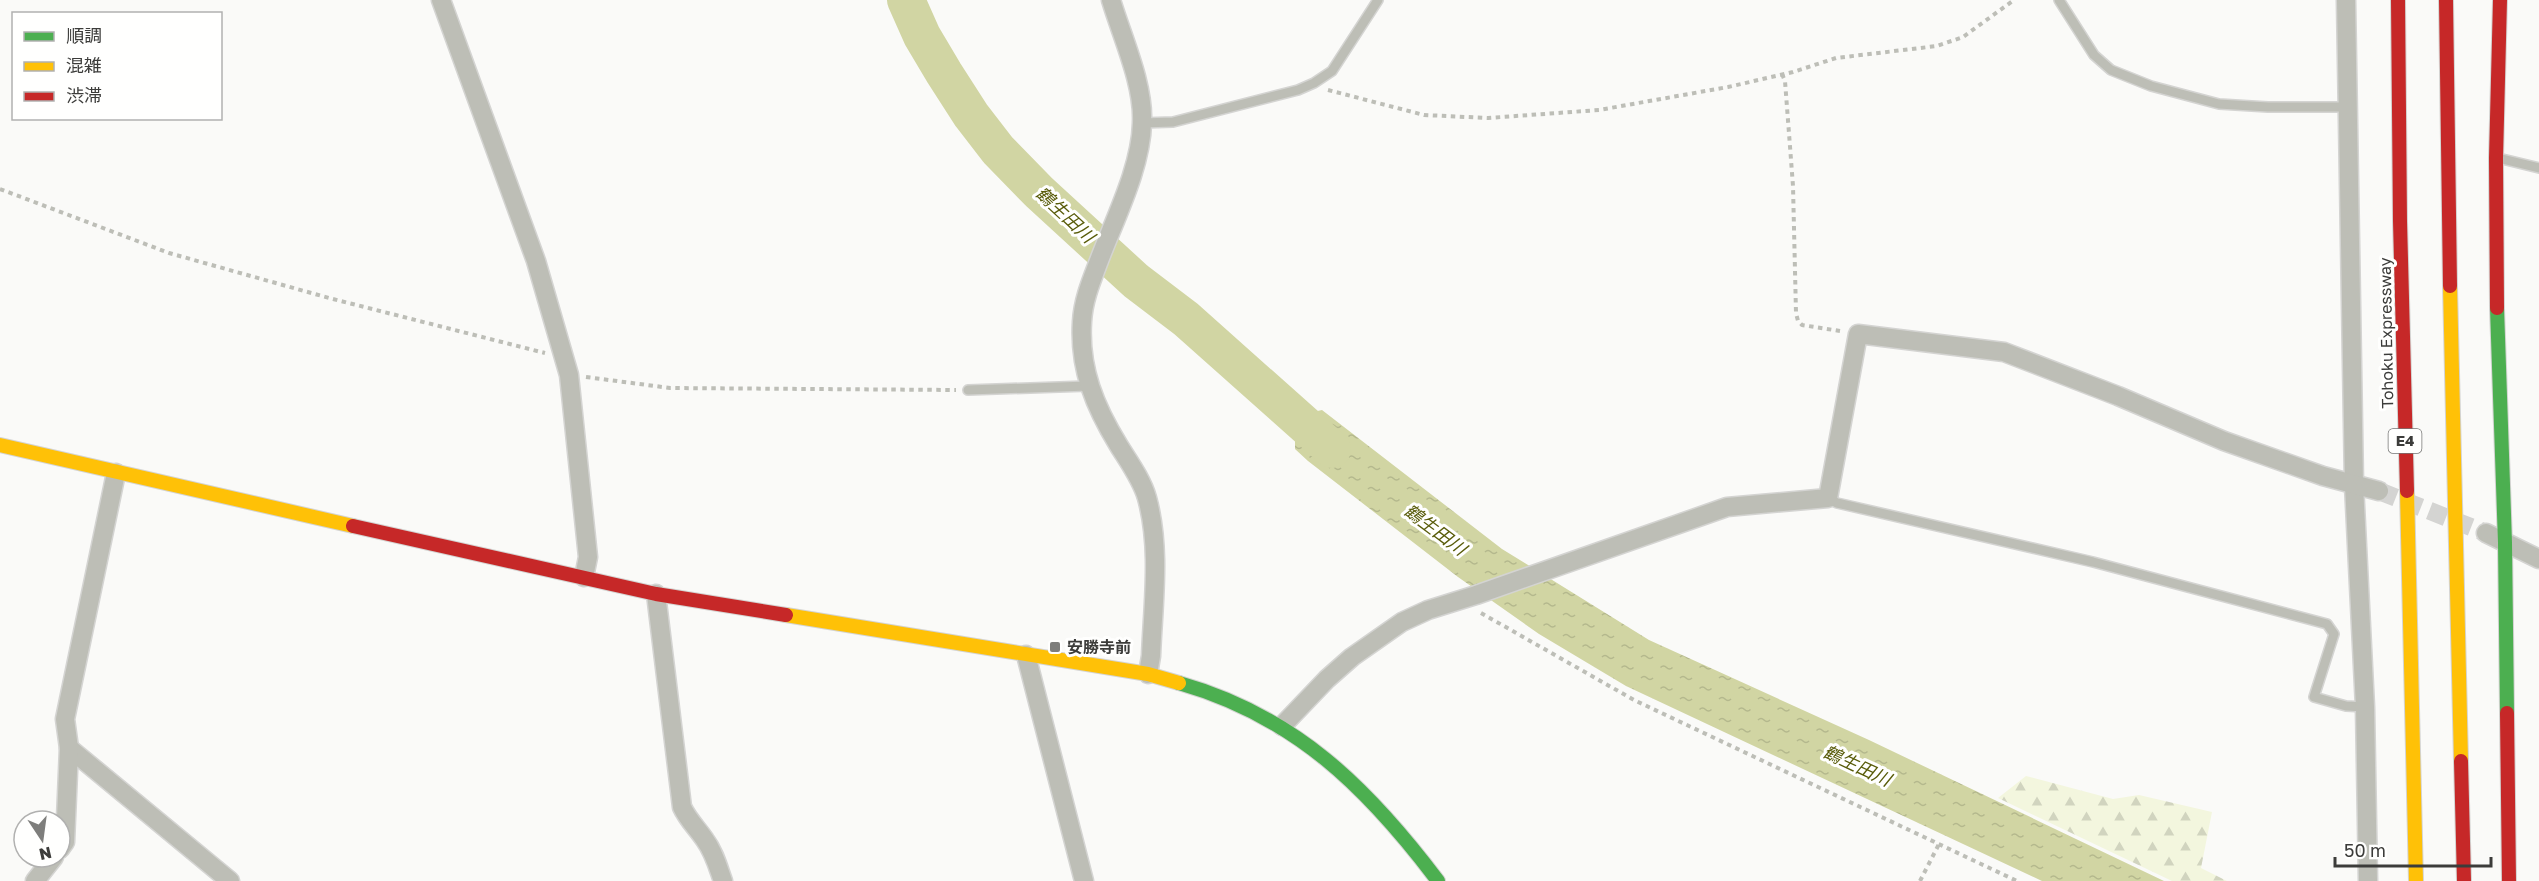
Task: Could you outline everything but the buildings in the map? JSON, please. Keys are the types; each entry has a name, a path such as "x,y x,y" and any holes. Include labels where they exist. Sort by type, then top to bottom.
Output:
{"main road":[{"name":"Tohoku Expressway","path":"2398,0 2400,221 2416,881"},
{"path":"2446,0 2449,241 2464,881"},
{"path":"2500,0 2496,158 2497,330 2505,543 2509,881"},
{"path":"0,445 656,594 1148,674 1208,691 1282,726 1326,760 1369,799 1412,846 1438,881"}],"street":[{"path":"441,0 536,261 567,367 588,557 584,577"},
{"path":"1111,0 1137,85 1142,123 1138,155 1084,302 1082,322 1084,366 1088,386 1107,427 1139,480 1146,496 1151,518 1155,542 1151,656 1148,674"},
{"path":"2346,0 2354,485 2365,707 2368,881"},
{"path":"1282,726 1327,679 1384,632 1428,610 1727,507 1828,498 1858,334 2004,352 2118,396 2224,441 2354,485 2379,491"},
{"path":"66,809 69,748 65,719 116,473"},
{"path":"2486,533 2539,559"},
{"path":"656,594 682,807 688,821 706,841 716,859 723,881"},
{"path":"1026,655 1084,881"},
{"path":"69,748 230,881"},
{"path":"35,881 44,869"}],"lane":[{"path":"1142,123 1173,122 1298,90 1314,83 1332,71 1378,0"},
{"path":"2059,0 2094,55 2111,70 2151,86 2219,104 2268,107 2349,107"},
{"path":"2496,158 2539,168"},
{"path":"968,390 1088,386"},
{"path":"1828,498 1837,503 2092,562 2326,624 2334,634 2314,697 2346,706 2365,707"}],"path":[{"path":"1314,83 1331,92 1424,115 1488,118 1620,107 1782,74 1836,58 1937,46 1963,36 2014,0"},
{"path":"1782,74 1785,81 1793,186 1798,321 1802,325 1858,334"},
{"path":"0,189 169,253 567,367 670,388 968,390"},
{"path":"1458,600 1634,700 2017,881"},
{"path":"1920,881 1939,844"}],"green space":[{"path":"2026,776 2113,799 2139,795 2212,812 2201,868 2227,881 2172,881 1998,798"}],"water":[{"path":"1322,410 1502,549 1649,640 1869,740 2164,881 2042,881 1626,686 1539,634 1458,577 1308,461 1295,449 1295,416"}],"waterway":[{"name":"鶴生田川","path":"906,0 922,36 944,73 971,115 998,150 1039,192 1136,281 1186,319 1332,449"}],"tunnel":[{"path":"2379,491 2486,533"}],"traffic: fast":[{"path":"2497,308 2505,543 2507,713"},
{"path":"1179,683 1221,697 1258,715 1293,735 1325,759 1384,815 1438,881"}],"traffic: slow":[{"path":"2450,286 2461,761"},
{"path":"0,445 353,526"},
{"path":"2407,491 2416,881"},
{"path":"786,615 1148,674 1179,683"}],"traffic: jam":[{"path":"2398,0 2400,221 2407,491"},
{"path":"2446,0 2450,286"},
{"path":"2497,308 2496,158 2500,0"},
{"path":"353,526 656,594 786,615"},
{"path":"2507,713 2509,881"},
{"path":"2461,761 2464,881"}],"place":[{"name":"安勝寺前","path":"1055,647"}]}
